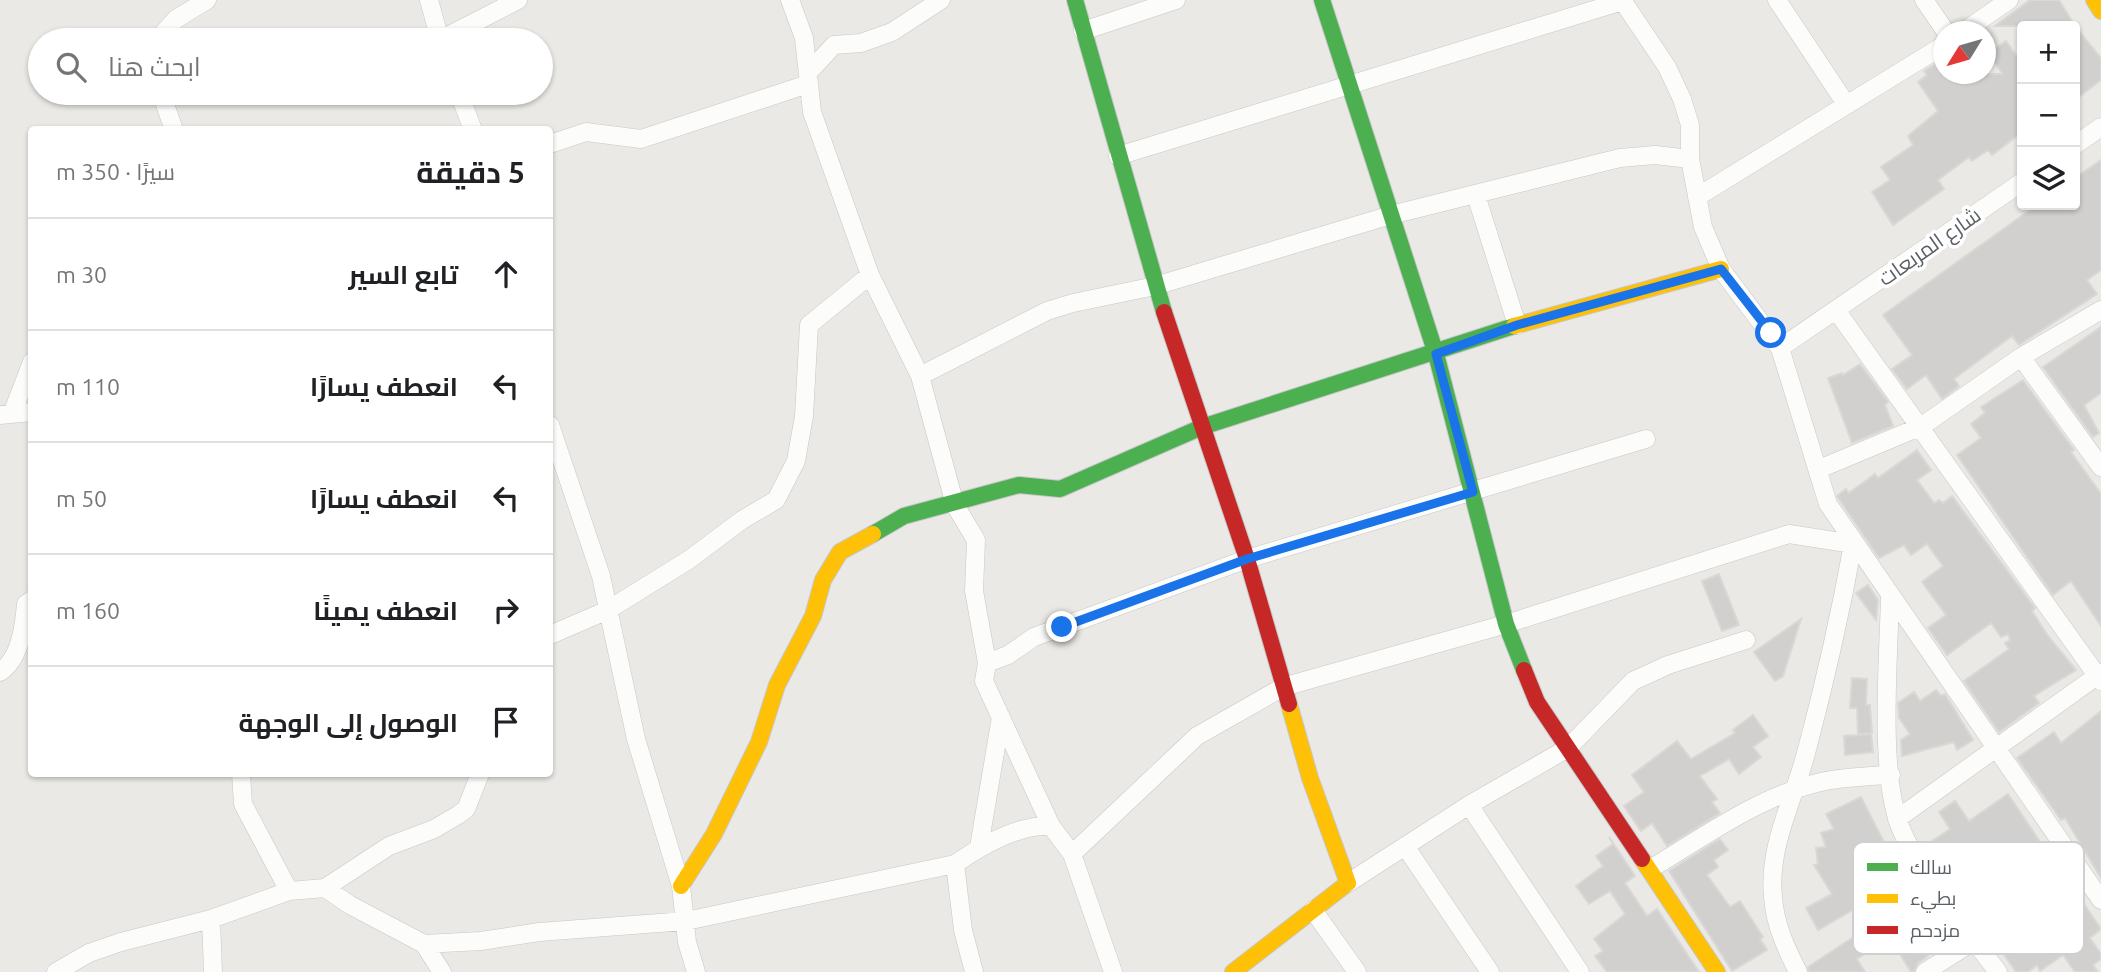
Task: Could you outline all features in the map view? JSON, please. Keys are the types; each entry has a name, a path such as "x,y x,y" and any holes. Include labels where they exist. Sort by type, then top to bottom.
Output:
{"street":[{"path":"168,28 176,19 207,0"},
{"path":"429,0 437,28"},
{"path":"463,28 518,0"},
{"path":"790,0 804,38 812,112 870,275 920,376 955,505 976,540 974,591 987,663 984,681 1051,826 1072,854 1113,972"},
{"path":"553,143 586,132 641,139 808,78 834,45 862,43 892,32 924,14 941,0"},
{"path":"1075,0 1155,286 1247,559 1310,778 1348,883"},
{"path":"1083,31 1176,0"},
{"path":"1322,0 1436,354 1506,624 1537,702 1717,972"},
{"path":"1777,0 1846,104"},
{"path":"1924,0 1938,21"},
{"path":"1980,21 2010,0"},
{"path":"2094,0 2101,11"},
{"path":"1118,156 1623,1 1667,67 1682,99 1690,125 1690,159 1703,228 1721,269 1780,348 1828,504 1853,544 1998,747 2062,842"},
{"path":"1697,197 1933,52"},
{"path":"165,105 172,126"},
{"path":"464,105 471,126"},
{"path":"2080,142 2101,127"},
{"path":"920,376 1047,311 1155,286 1391,215 1620,158 1655,155 1690,159"},
{"name":"شارع المربعات","path":"1780,348 2017,184"},
{"path":"1476,195 1517,325"},
{"path":"681,886 715,834 759,742 777,685 813,616 823,579 840,552 904,516 955,505 1019,485 1060,489 1202,427 1436,354 1517,325 1721,269"},
{"path":"553,634 608,610 776,500 796,461 804,416 808,325 870,275"},
{"path":"1836,310 2100,677 1898,819"},
{"path":"1819,469 1922,426 2021,357 2101,310"},
{"path":"2021,357 2101,467"},
{"path":"6,414 28,370"},
{"path":"6,414 28,412"},
{"path":"987,663 1008,655 1034,637 1247,559 1646,439"},
{"path":"553,449 601,576 636,739 681,886 687,942 696,972"},
{"path":"1072,854 1197,736 1283,687 1506,624 1790,534 1853,544"},
{"path":"1798,972 1780,937 1773,896 1775,847 1796,789 1833,653 1853,544"},
{"path":"1890,594 1887,724 1898,819 1909,842"},
{"path":"0,672 10,664 15,654 28,603"},
{"path":"1233,972 1348,883 1469,805 1567,748 1633,681 1668,665 1746,640"},
{"path":"979,848 1001,717"},
{"path":"1650,869 1762,803 1796,789 1822,782 1891,775"},
{"path":"242,777 243,804 289,891"},
{"path":"55,972 104,948 211,919 289,891 326,888 389,846 434,829 458,816 466,809 479,777"},
{"path":"1469,805 1580,972"},
{"path":"424,944 686,921 955,864 979,848 1038,825 1051,826"},
{"path":"1405,846 1490,972"},
{"path":"955,864 963,930 974,972"},
{"path":"2084,875 2101,900"},
{"path":"326,888 349,905 424,944 442,972"},
{"path":"1313,910 1357,972"},
{"path":"211,919 213,972"},
{"path":"1925,972 1953,954"},
{"path":"1984,954 1998,972"}],"building":[{"path":"2030,0 2059,0 2072,21 2017,21 2017,26 1996,25"},
{"path":"2080,32 2101,58 2101,80 2080,96"},
{"path":"2006,41 2017,57 2017,136 1992,155 1988,150 1972,161 1969,157 1938,180 1944,189 1893,225 1872,192 1890,180 1881,167 1913,145 1908,136 1938,111 1918,82 1927,75 1924,71 1933,65 1933,84 1996,84 1996,74 2003,74 1996,65 1996,48"},
{"path":"2101,160 2101,270 2087,280 2097,294 2019,345 2012,336 1954,379 1959,386 1942,399 1926,375 1907,389 1892,369 1912,355 1883,315 2030,210 2080,210 2080,175"},
{"path":"2101,327 2101,393 2084,405 2099,433 2093,437 2043,367"},
{"path":"1860,364 1888,402 1885,405 1893,426 1852,443 1828,378 1842,373 1843,375"},
{"path":"2023,380 2074,450 2071,452 2101,494 2101,626 2071,581 2053,595 1957,455 1981,438 1971,424 1985,413 1981,407"},
{"path":"1917,450 1931,470 1917,480 1934,503 1939,500 1943,503 1952,496 2035,608 2032,611 2048,636 2076,670 2034,696 2039,703 1999,732 1964,681 2009,649 2005,643 2010,640 2008,634 2001,637 1991,623 1947,655 1928,628 1946,615 1922,582 1943,566 1927,544 1911,555 1904,545 1879,558 1837,496 1846,489 1849,493 1875,474 1878,478"},
{"path":"1719,574 1739,625 1722,631 1702,581"},
{"path":"1868,585 1878,600 1876,620 1856,593"},
{"path":"1801,619 1783,676 1775,681 1754,652"},
{"path":"1852,678 1867,679 1866,705 1870,705 1872,733 1858,734 1857,708 1850,708"},
{"path":"1936,690 1941,696 1945,694 1973,740 1957,750 1954,742 1902,756 1901,740 1910,734 1899,718 1898,703 1914,692 1920,701"},
{"path":"2101,711 2101,878 2084,850 2084,842 2079,842 2065,818 2061,820 2017,758 2054,732 2061,743"},
{"path":"1753,715 1768,736 1753,747 1761,757 1739,774 1729,759 1700,776 1717,799 1712,802 1720,813 1667,846 1652,823 1641,831 1624,806 1644,792 1632,775 1677,741 1691,759 1735,733 1733,730"},
{"path":"1871,734 1873,752 1845,755 1844,736"},
{"path":"2008,794 2040,842 1930,842 1950,829 1939,812 1955,801 1969,821"},
{"path":"1861,797 1884,842 1853,842 1853,910 1818,930 1806,908 1832,894 1814,865 1818,864 1816,848 1826,847 1821,833 1834,829 1826,814"},
{"path":"1609,837 1635,876 1625,883 1647,916 1657,909 1699,972 1607,972 1595,956 1603,951 1594,939 1625,914 1610,891 1589,904 1576,886 1603,866 1596,856 1613,844"},
{"path":"1720,839 1728,850 1714,860 1718,867 1707,875 1730,907 1740,901 1763,937 1760,939 1767,950 1732,971 1669,871"},
{"path":"2084,904 2101,929 2090,938 2101,954 2101,959 2093,965 2098,972 2075,972 2063,955 2040,971 2037,965 2028,972 2016,972 2004,954 2084,954"},
{"path":"1853,937 1853,954 1865,954 1857,959 1865,972 1809,972 1808,967"},
{"path":"1900,954 1927,954 1914,972 1911,972"}],"traffic: fast":[{"path":"1075,0 1164,312"},
{"path":"1322,0 1436,354 1506,624 1524,670"},
{"path":"873,534 904,516 1019,485 1060,489 1202,427 1514,326"}],"traffic: slow":[{"path":"2094,0 2101,11"},
{"path":"1514,326 1721,269"},
{"path":"681,886 714,834 759,742 777,685 813,616 823,580 840,552 873,534"},
{"path":"1233,972 1348,883 1310,778 1289,704"},
{"path":"1642,859 1717,972"}],"traffic: jam":[{"path":"1164,312 1247,559 1289,704"},
{"path":"1524,670 1537,702 1642,859"}],"route":[{"path":"1062,627 1247,559 1473,492 1436,354 1517,325 1721,269 1771,333"}]}
